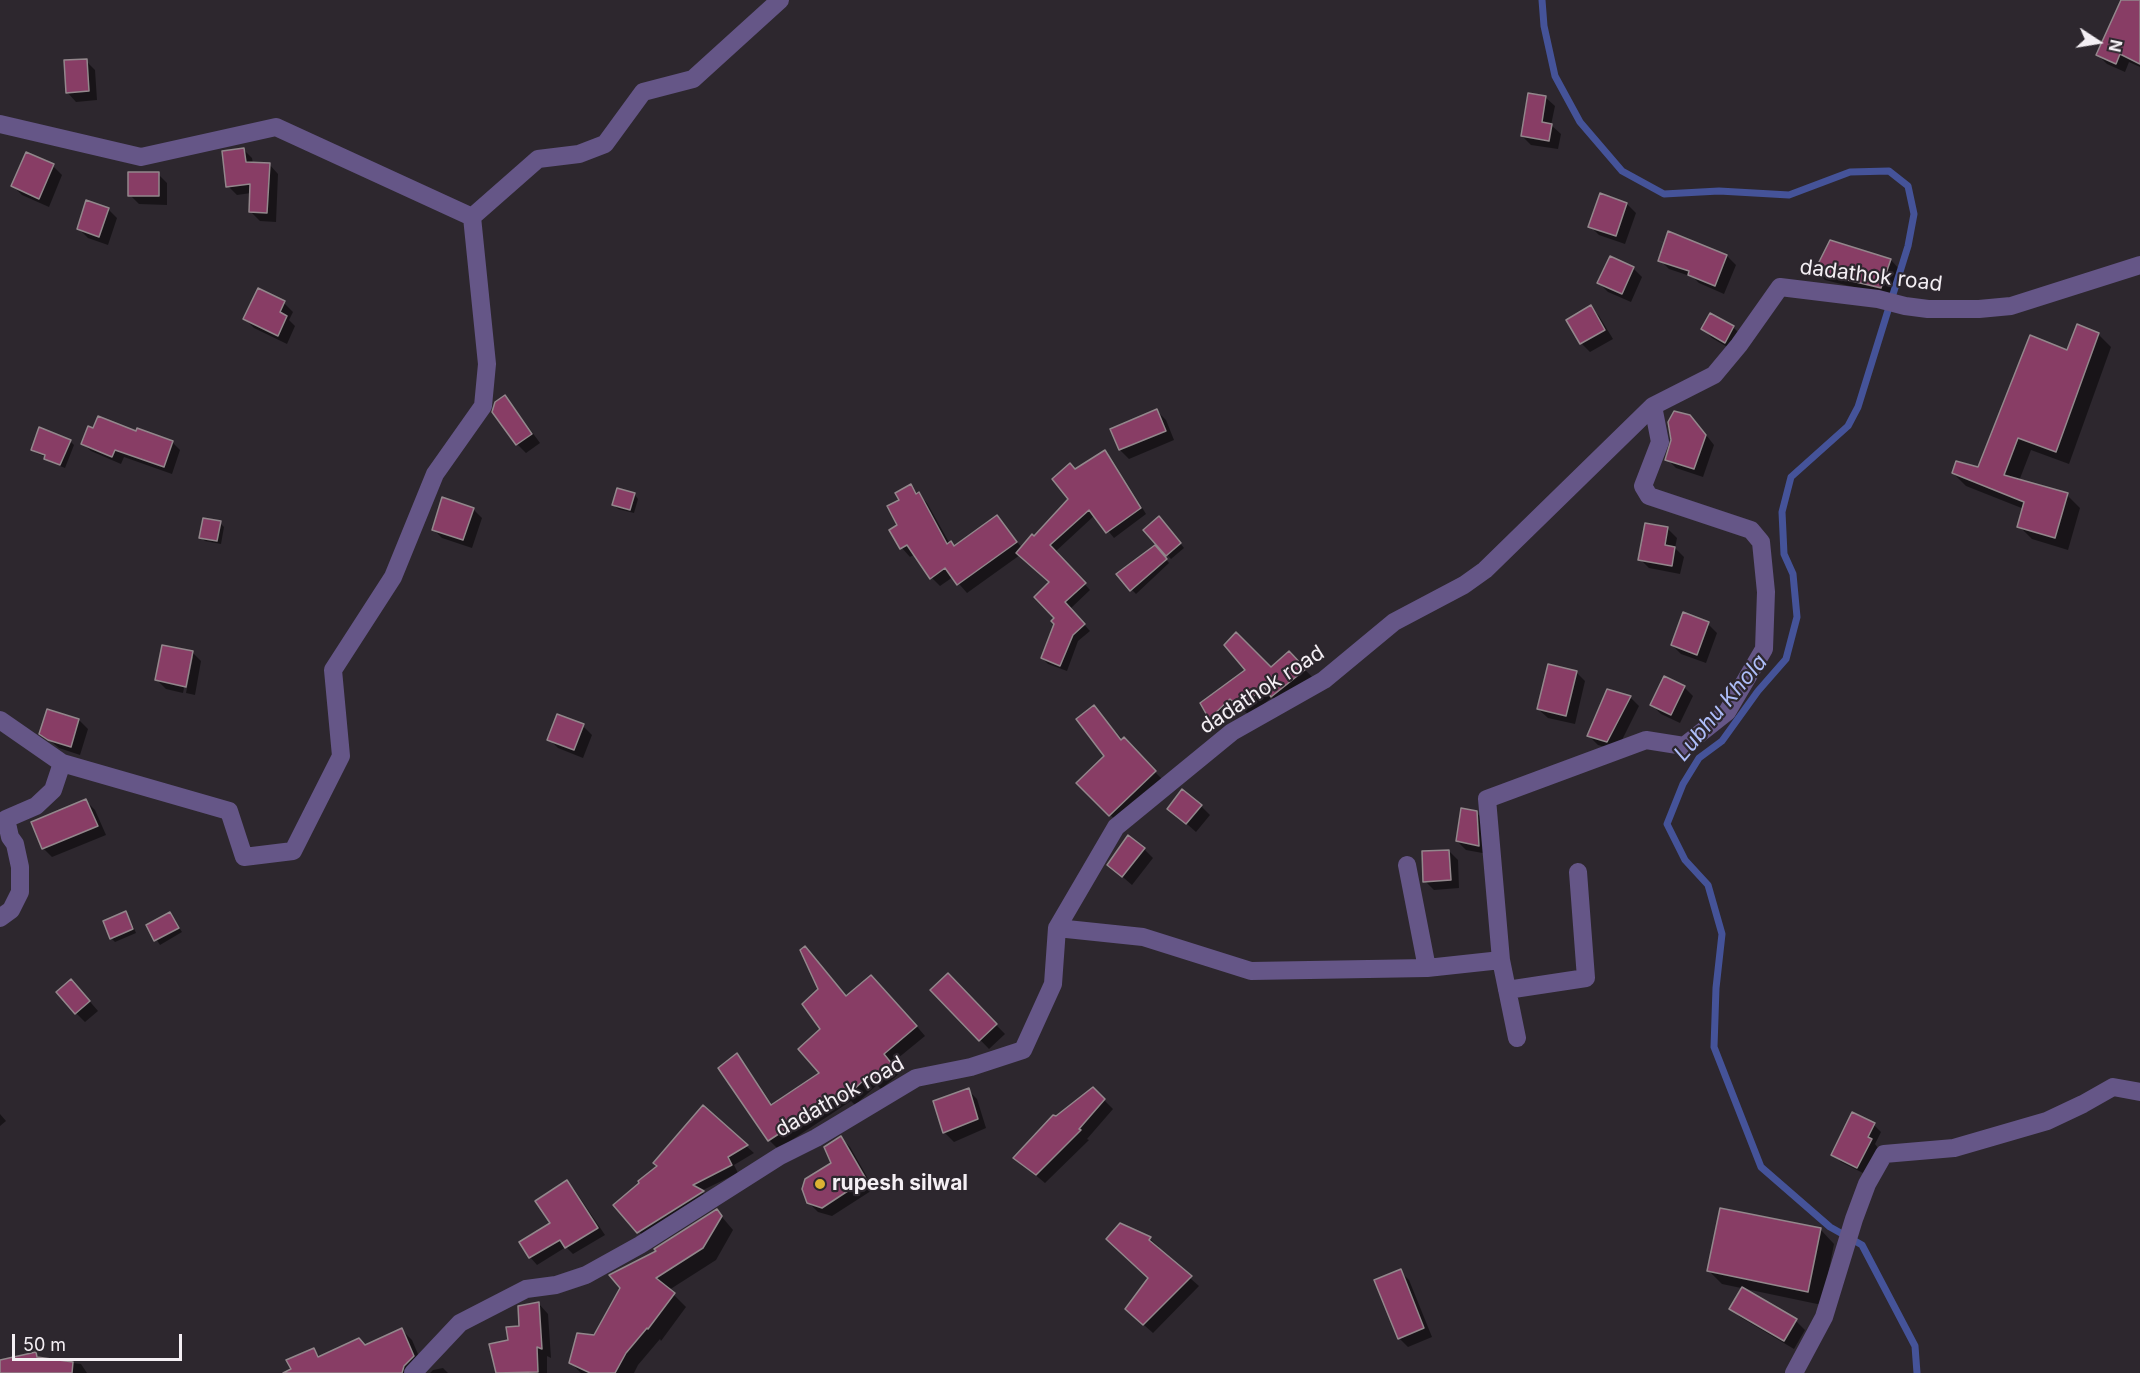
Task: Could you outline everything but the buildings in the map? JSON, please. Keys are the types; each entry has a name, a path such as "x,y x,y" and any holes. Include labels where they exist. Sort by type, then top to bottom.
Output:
{"street":[{"path":"472,217 538,159 579,154 605,144 644,92 693,79 780,0"},
{"path":"0,124 141,157 276,127 472,217"},
{"path":"0,720 62,763 229,812 244,857 293,851 341,756 333,670 393,578 435,474 483,406 487,364 472,217"},
{"name":"dadathok road","path":"414,1373 460,1323 526,1289 556,1285 586,1275 639,1245 780,1156 816,1138 916,1078 971,1067 1023,1050 1053,984 1057,928 1116,827 1232,732 1324,680 1394,622 1464,585 1485,570 1653,406 1714,375 1739,345 1780,287 1878,298 1905,306 1928,309 1979,309 2011,306 2140,265"},
{"path":"1517,1038 1501,960 1487,799 1646,740 1684,746 1727,712 1764,649 1766,592 1761,542 1751,530 1649,496 1643,486 1660,442 1653,406"},
{"path":"0,918 11,910 20,892 20,867 15,844 9,837 6,819 36,806 53,790 62,763"},
{"path":"1407,865 1427,968"},
{"path":"1507,990 1586,978 1578,872"},
{"path":"1057,928 1143,937 1251,971 1427,968 1501,960"},
{"path":"1794,1373 1824,1317 1854,1219 1868,1184 1884,1154 1954,1148 2047,1121 2113,1087 2140,1092"}],"waterway":[{"name":"Lubhu Khola","path":"1542,0 1544,26 1555,76 1580,122 1622,171 1664,194 1719,191 1789,195 1850,172 1889,171 1908,186 1914,214 1908,246 1858,407 1848,426 1791,477 1782,512 1784,554 1793,574 1797,617 1786,659 1758,691 1722,741 1699,758 1683,784 1667,824 1685,860 1708,885 1722,934 1716,988 1714,1047 1761,1167 1830,1227 1862,1245 1915,1346 1917,1373"}],"place":[{"name":"rupesh silwal","path":"820,1184"}]}
